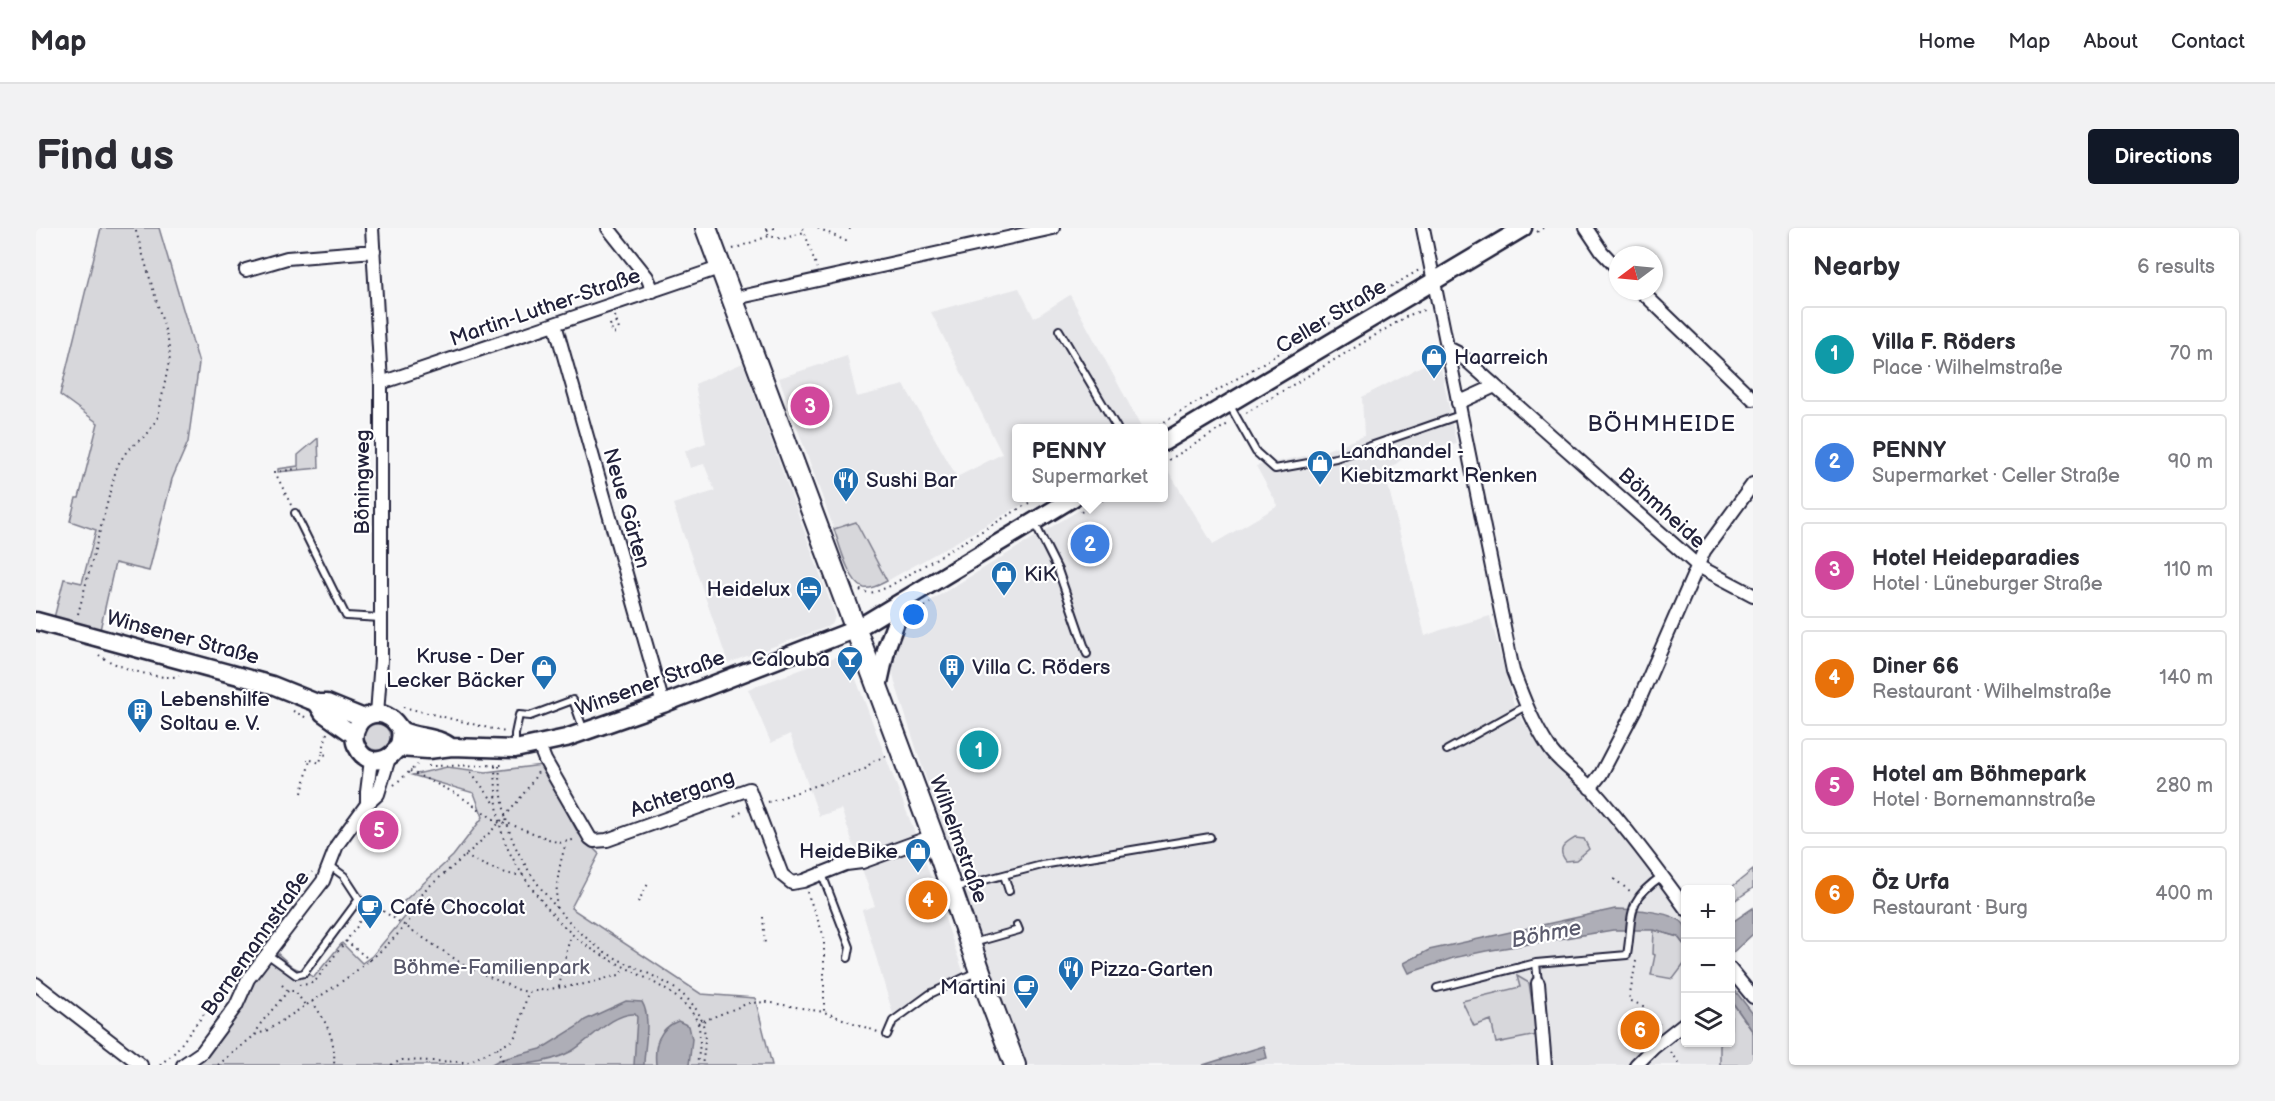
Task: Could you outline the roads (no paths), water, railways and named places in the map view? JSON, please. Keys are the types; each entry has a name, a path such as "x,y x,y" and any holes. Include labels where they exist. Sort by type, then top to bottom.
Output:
{"main road":[{"name":"Wilhelmstraße","path":"706,228 878,687 1015,1065"},
{"name":"Celler Straße","path":"1168,440 1522,228"},
{"path":"856,629 903,603 1066,502"},
{"path":"878,687 887,646 903,603"},
{"name":"Winsener Straße","path":"36,621 272,685 316,703 327,703 370,716 391,718 400,730 443,740 452,747"},
{"name":"Winsener Straße","path":"316,703 323,713 354,735 357,747 365,757 371,760 381,760 394,753 452,747 515,757 539,745 663,704 856,629"},
{"path":"354,735 356,728 370,716"},
{"path":"394,753 401,742 400,730"}],"street":[{"name":"Böningweg","path":"370,716 381,618 381,383 372,228"},
{"path":"608,228 647,277 652,291"},
{"path":"734,301 745,296 1053,228"},
{"path":"1423,228 1513,671 1526,706 1552,752 1590,788 1681,902"},
{"path":"1586,228 1609,259"},
{"path":"246,270 286,258 374,251"},
{"name":"Martin-Luther-Straße","path":"381,383 722,267"},
{"path":"1650,300 1753,399"},
{"name":"Neue Gärten","path":"555,324 663,704"},
{"name":"Böhmheide","path":"1448,348 1458,353 1496,386 1698,566 1636,707 1601,774 1590,788"},
{"path":"1459,409 1496,386"},
{"path":"1753,484 1704,551 1698,566 1753,595"},
{"name":"Achtergang","path":"539,745 545,760 590,838 594,841 607,840 749,789 785,879 796,883 933,836"},
{"name":"Bornemannstraße","path":"183,1065 202,1052 236,1006 248,979 323,881 337,844 367,804 378,795 394,753"},
{"path":"367,804 371,760"},
{"path":"1735,974 1753,997"},
{"path":"1538,983 1545,1065"},
{"path":"36,984 141,1065"},
{"path":"1636,1065 1681,1025"}],"lane":[{"path":"1059,330 1114,424"},
{"path":"1228,404 1256,452 1275,469 1336,458 1459,409"},
{"path":"295,513 346,616 381,618"},
{"path":"1034,522 1058,570 1087,654"},
{"path":"515,757 515,734 519,715 530,716 573,700 585,731"},
{"path":"1448,750 1526,706"},
{"path":"951,888 1042,865 1210,837"},
{"path":"267,954 296,975 304,973 359,899 344,876 328,865"},
{"path":"822,874 850,947 848,958"},
{"path":"1004,875 1009,891"},
{"path":"1437,988 1536,963 1627,955 1633,908 1637,896 1645,887 1662,876"},
{"path":"970,944 1019,930 1017,925"},
{"path":"1536,963 1538,983"},
{"path":"887,1035 893,1021 930,994 980,970"}],"water":[{"path":"1753,908 1753,934 1735,950 1735,939 1735,920"},
{"name":"Böhme","path":"1615,909 1664,914 1681,921 1681,941 1678,937 1654,930 1613,930 1486,951 1453,958 1409,973 1404,963 1429,950"},
{"path":"1735,991 1753,1014 1753,1032 1735,1006"},
{"path":"626,1001 642,1002 647,1016 644,1065 634,1065 637,1017 635,1014 610,1022 562,1056 532,1063 490,1065 499,1060 541,1049 585,1020"},
{"path":"678,1021 689,1026 692,1039 689,1065 656,1065 659,1038 666,1028"},
{"path":"1264,1046 1267,1058 1238,1065 1203,1065"}],"place":[{"name":"Haarreich","path":"1434,380"},
{"name":"Hotel Heideparadies","path":"810,406"},
{"name":"Landhandel - Kiebitzmarkt Renken","path":"1320,486"},
{"name":"Sushi Bar","path":"846,503"},
{"name":"PENNY","path":"1090,544"},
{"name":"KiK","path":"1004,597"},
{"name":"Heidelux","path":"809,612"},
{"name":"Calouba","path":"850,682"},
{"name":"Villa C. Röders","path":"952,690"},
{"name":"Kruse - Der Lecker Bäcker","path":"544,691"},
{"name":"Lebenshilfe Soltau e. V.","path":"140,734"},
{"name":"Villa F. Röders","path":"979,750"},
{"name":"Hotel am Böhmepark","path":"379,830"},
{"name":"HeideBike","path":"918,874"},
{"name":"Diner 66","path":"928,900"},
{"name":"Café Chocolat","path":"370,930"},
{"name":"Pizza-Garten","path":"1071,992"},
{"name":"Martini","path":"1026,1010"},
{"name":"Öz Urfa","path":"1640,1030"}],"district":[{"name":"BÖHMHEIDE","path":"1662,423"}],"park label":[{"name":"Böhme-Familienpark","path":"491,967"}]}
